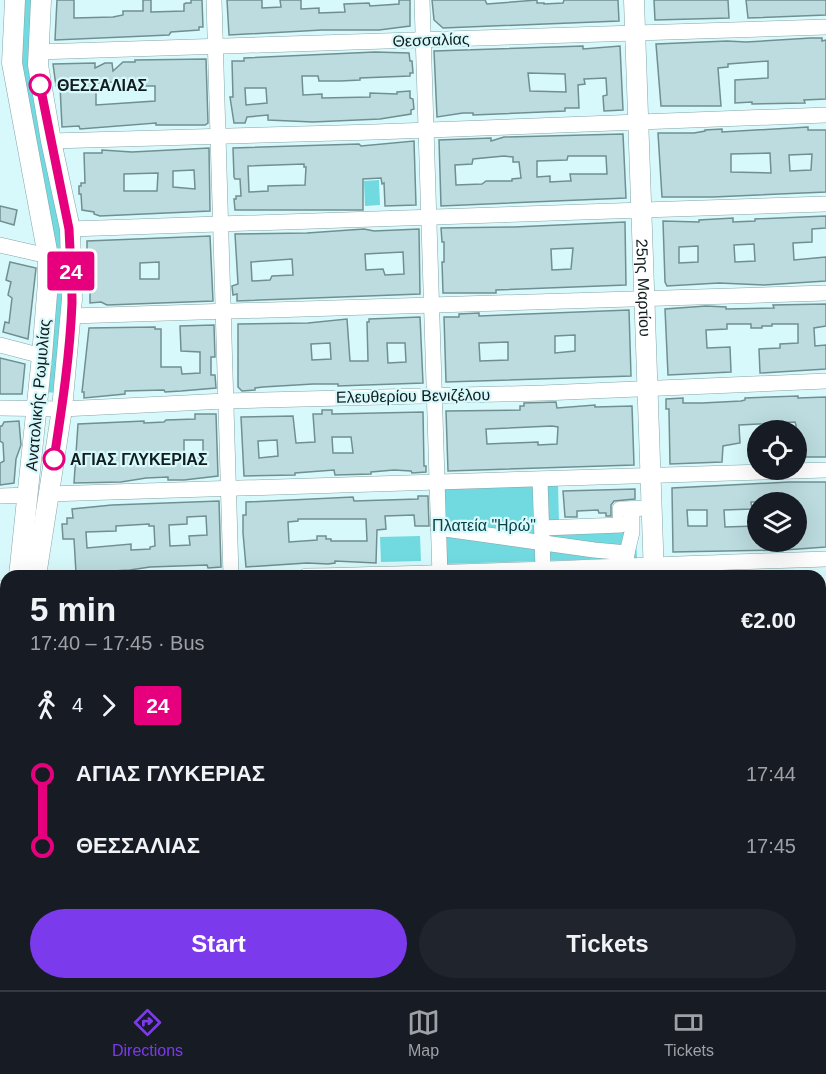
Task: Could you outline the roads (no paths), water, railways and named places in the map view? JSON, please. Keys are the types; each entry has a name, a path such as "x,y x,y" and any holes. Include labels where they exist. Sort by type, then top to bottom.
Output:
{"main road":[{"name":"Ανατολικής Ρωμυλίας","path":"15,0 6,54 48,256 48,282 36,408 38,495 36,570"},
{"name":"Ανατολικής Ρωμυλίας","path":"20,570 62,409 71,316 69,229 39,81 37,52 41,0"},
{"name":"25ης Μαρτίου","path":"634,0 654,570"}],"street":[{"path":"214,0 231,570"},
{"path":"422,0 440,570"},
{"name":"Θεσσαλίας","path":"37,52 826,27"},
{"path":"51,141 826,115"},
{"path":"69,229 826,204"},
{"path":"0,245 48,256"},
{"path":"71,316 826,293"},
{"path":"0,345 42,356"},
{"name":"Ελευθερίου Βενιζέλου","path":"0,408 62,409 226,401 826,381"},
{"path":"0,496 826,470"},
{"path":"540,480 542,528 549,552 574,557 590,556 592,550"},
{"path":"627,559 632,532 632,508"},
{"path":"542,528 621,525 620,509 652,508"},
{"path":"593,567 592,550 595,526"},
{"path":"438,528 546,544"},
{"path":"543,568 546,544"},
{"path":"592,550 627,559 654,570 826,559"},
{"path":"514,570 543,568 574,557 593,567 627,559"}],"place":[{"name":"ΘΕΣΣΑΛΙΑΣ","path":"40,85"},
{"name":"ΑΓΙΑΣ ΓΛΥΚΕΡΙΑΣ","path":"54,459"}],"park label":[{"name":"Πλατεία \"Ηρώ\"","path":"484,525"}]}
